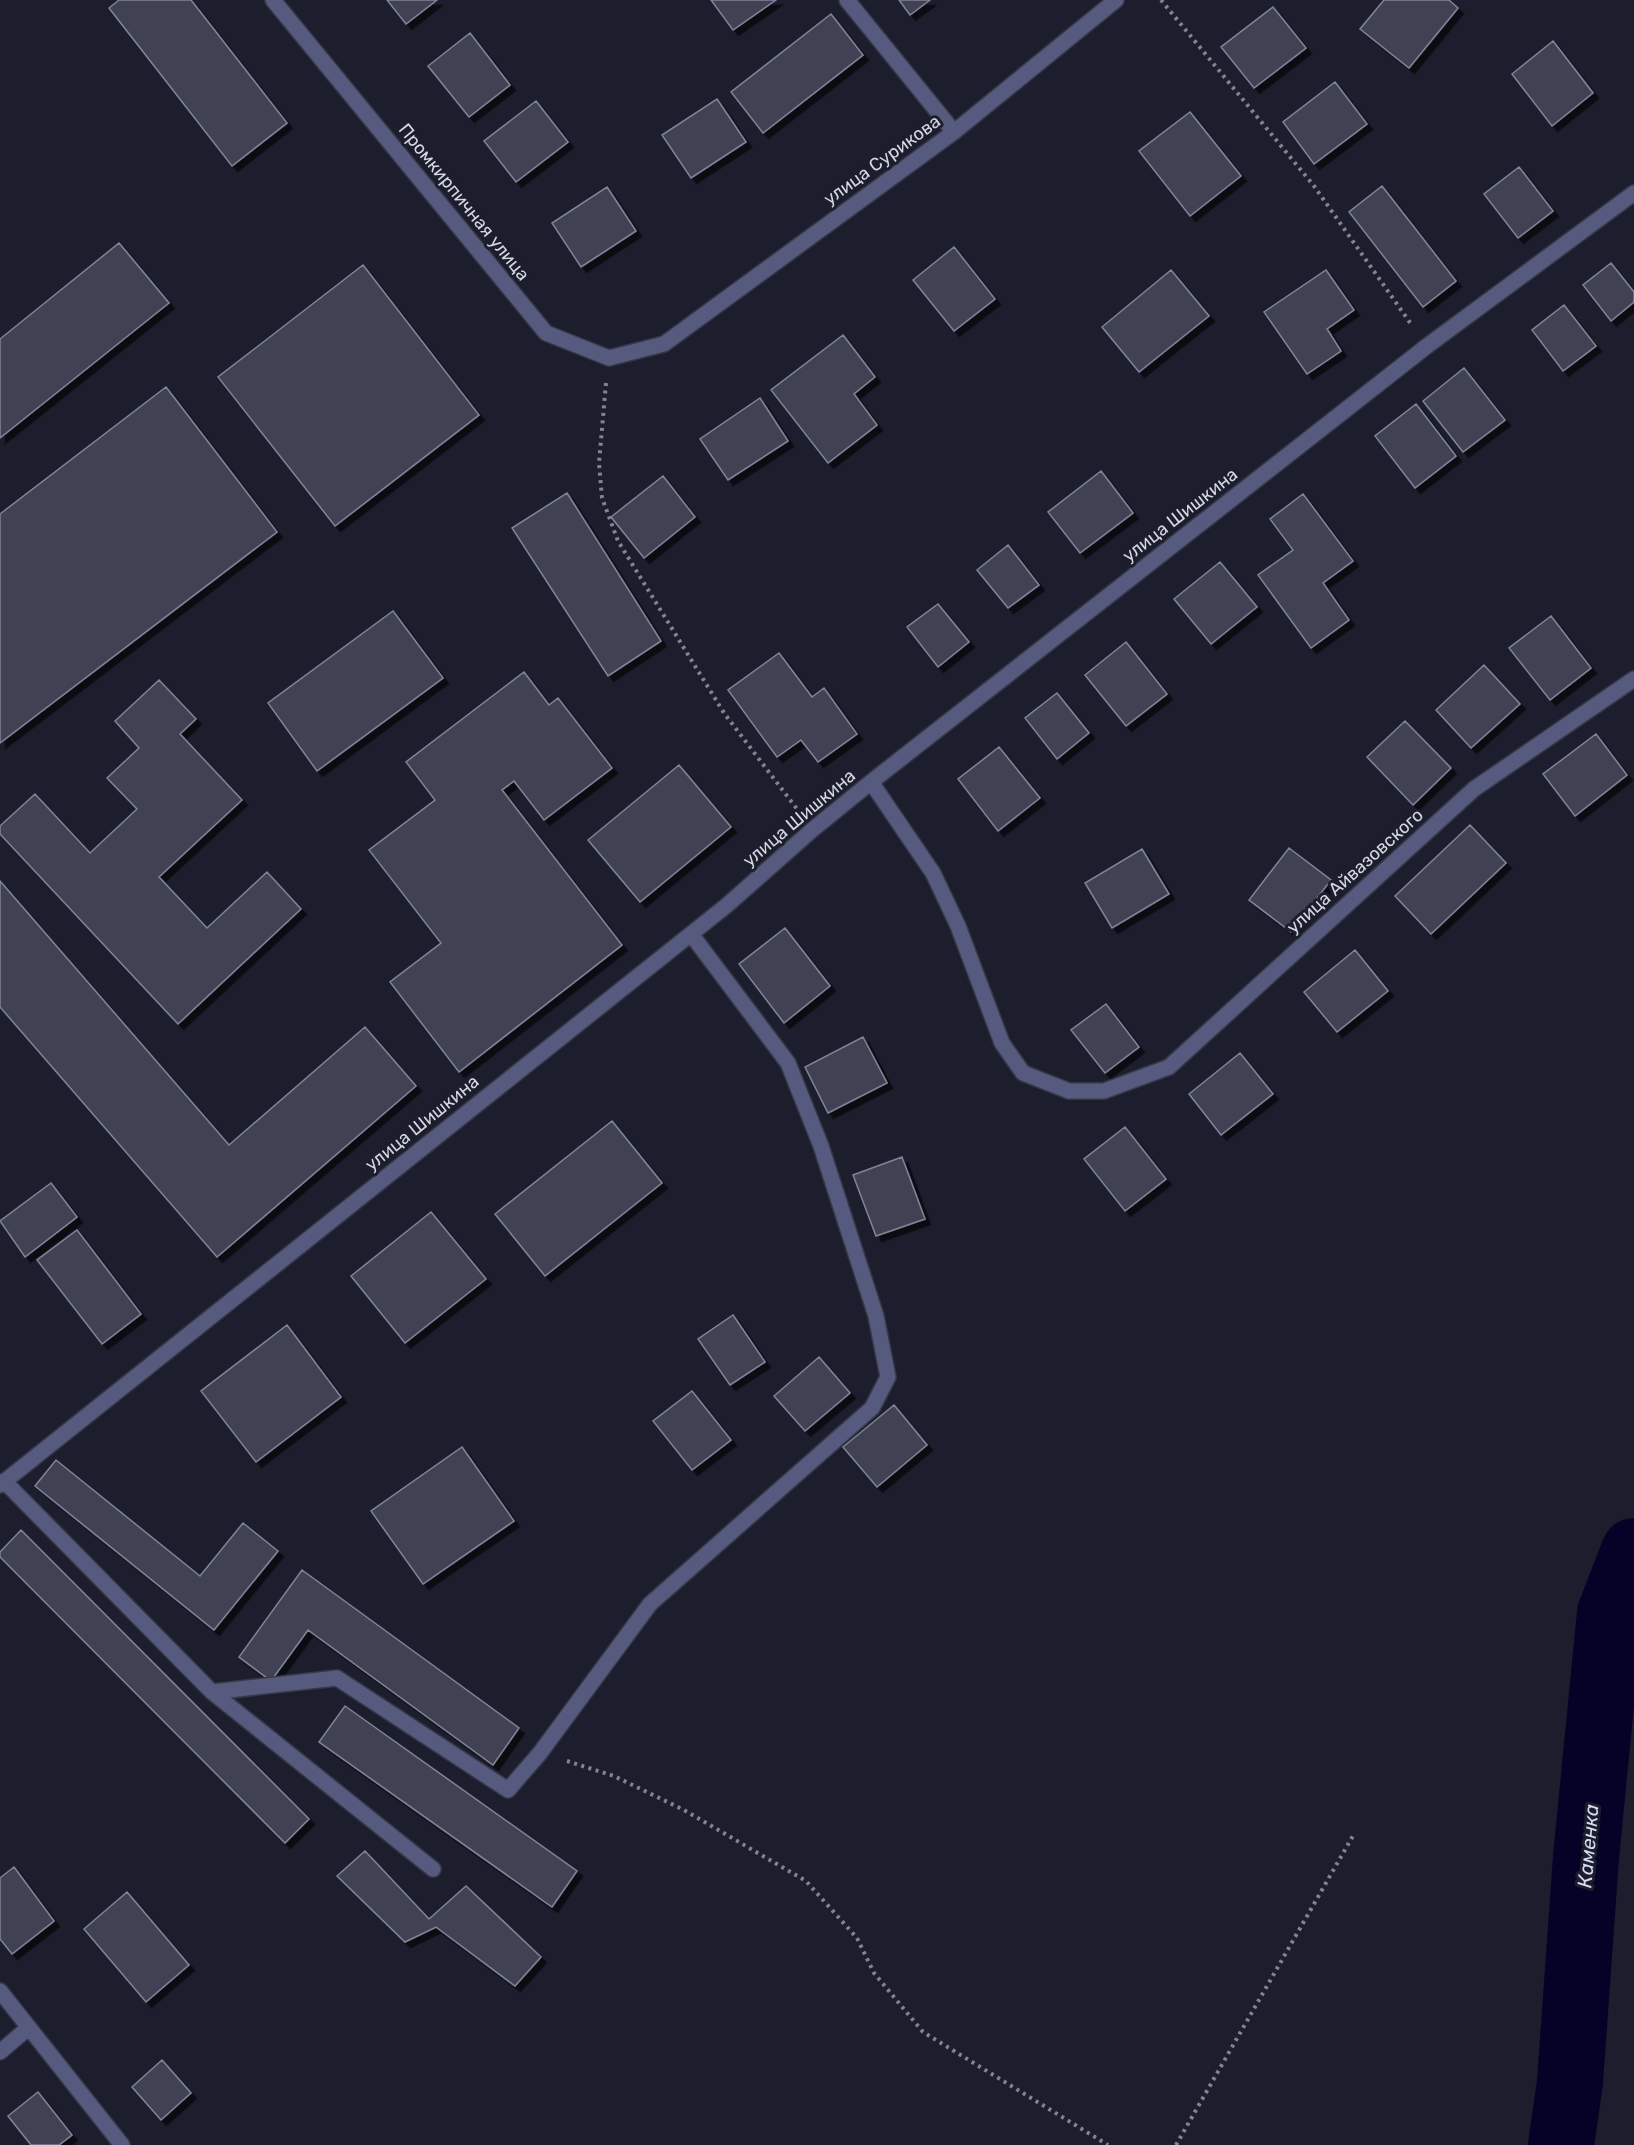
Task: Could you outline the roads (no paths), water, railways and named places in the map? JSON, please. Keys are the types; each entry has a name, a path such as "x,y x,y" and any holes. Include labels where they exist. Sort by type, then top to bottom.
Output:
{"street":[{"name":"Промкирпичная улица","path":"273,0 546,333 609,358 664,344"},
{"path":"848,0 954,132"},
{"name":"улица Сурикова","path":"664,344 954,132 1116,0"},
{"name":"улица Шишкина","path":"2,1483 691,934 871,782 1427,346 1634,193"},
{"name":"улица Айвазовского","path":"871,782 933,873 958,926 1002,1043 1023,1073 1070,1091 1104,1091 1169,1067 1474,789 1634,679"},
{"path":"212,1692 337,1678 508,1790 540,1753 650,1604 872,1408 888,1377 872,1305 821,1146 788,1063 691,934"},
{"path":"2,1483 212,1692 433,1869"},
{"path":"0,1991 27,2029 122,2145"},
{"path":"0,2052 27,2029"}],"waterway":[{"name":"Каменка","path":"1561,2145 1570,2082 1586,1857 1610,1613 1634,1551"}]}
